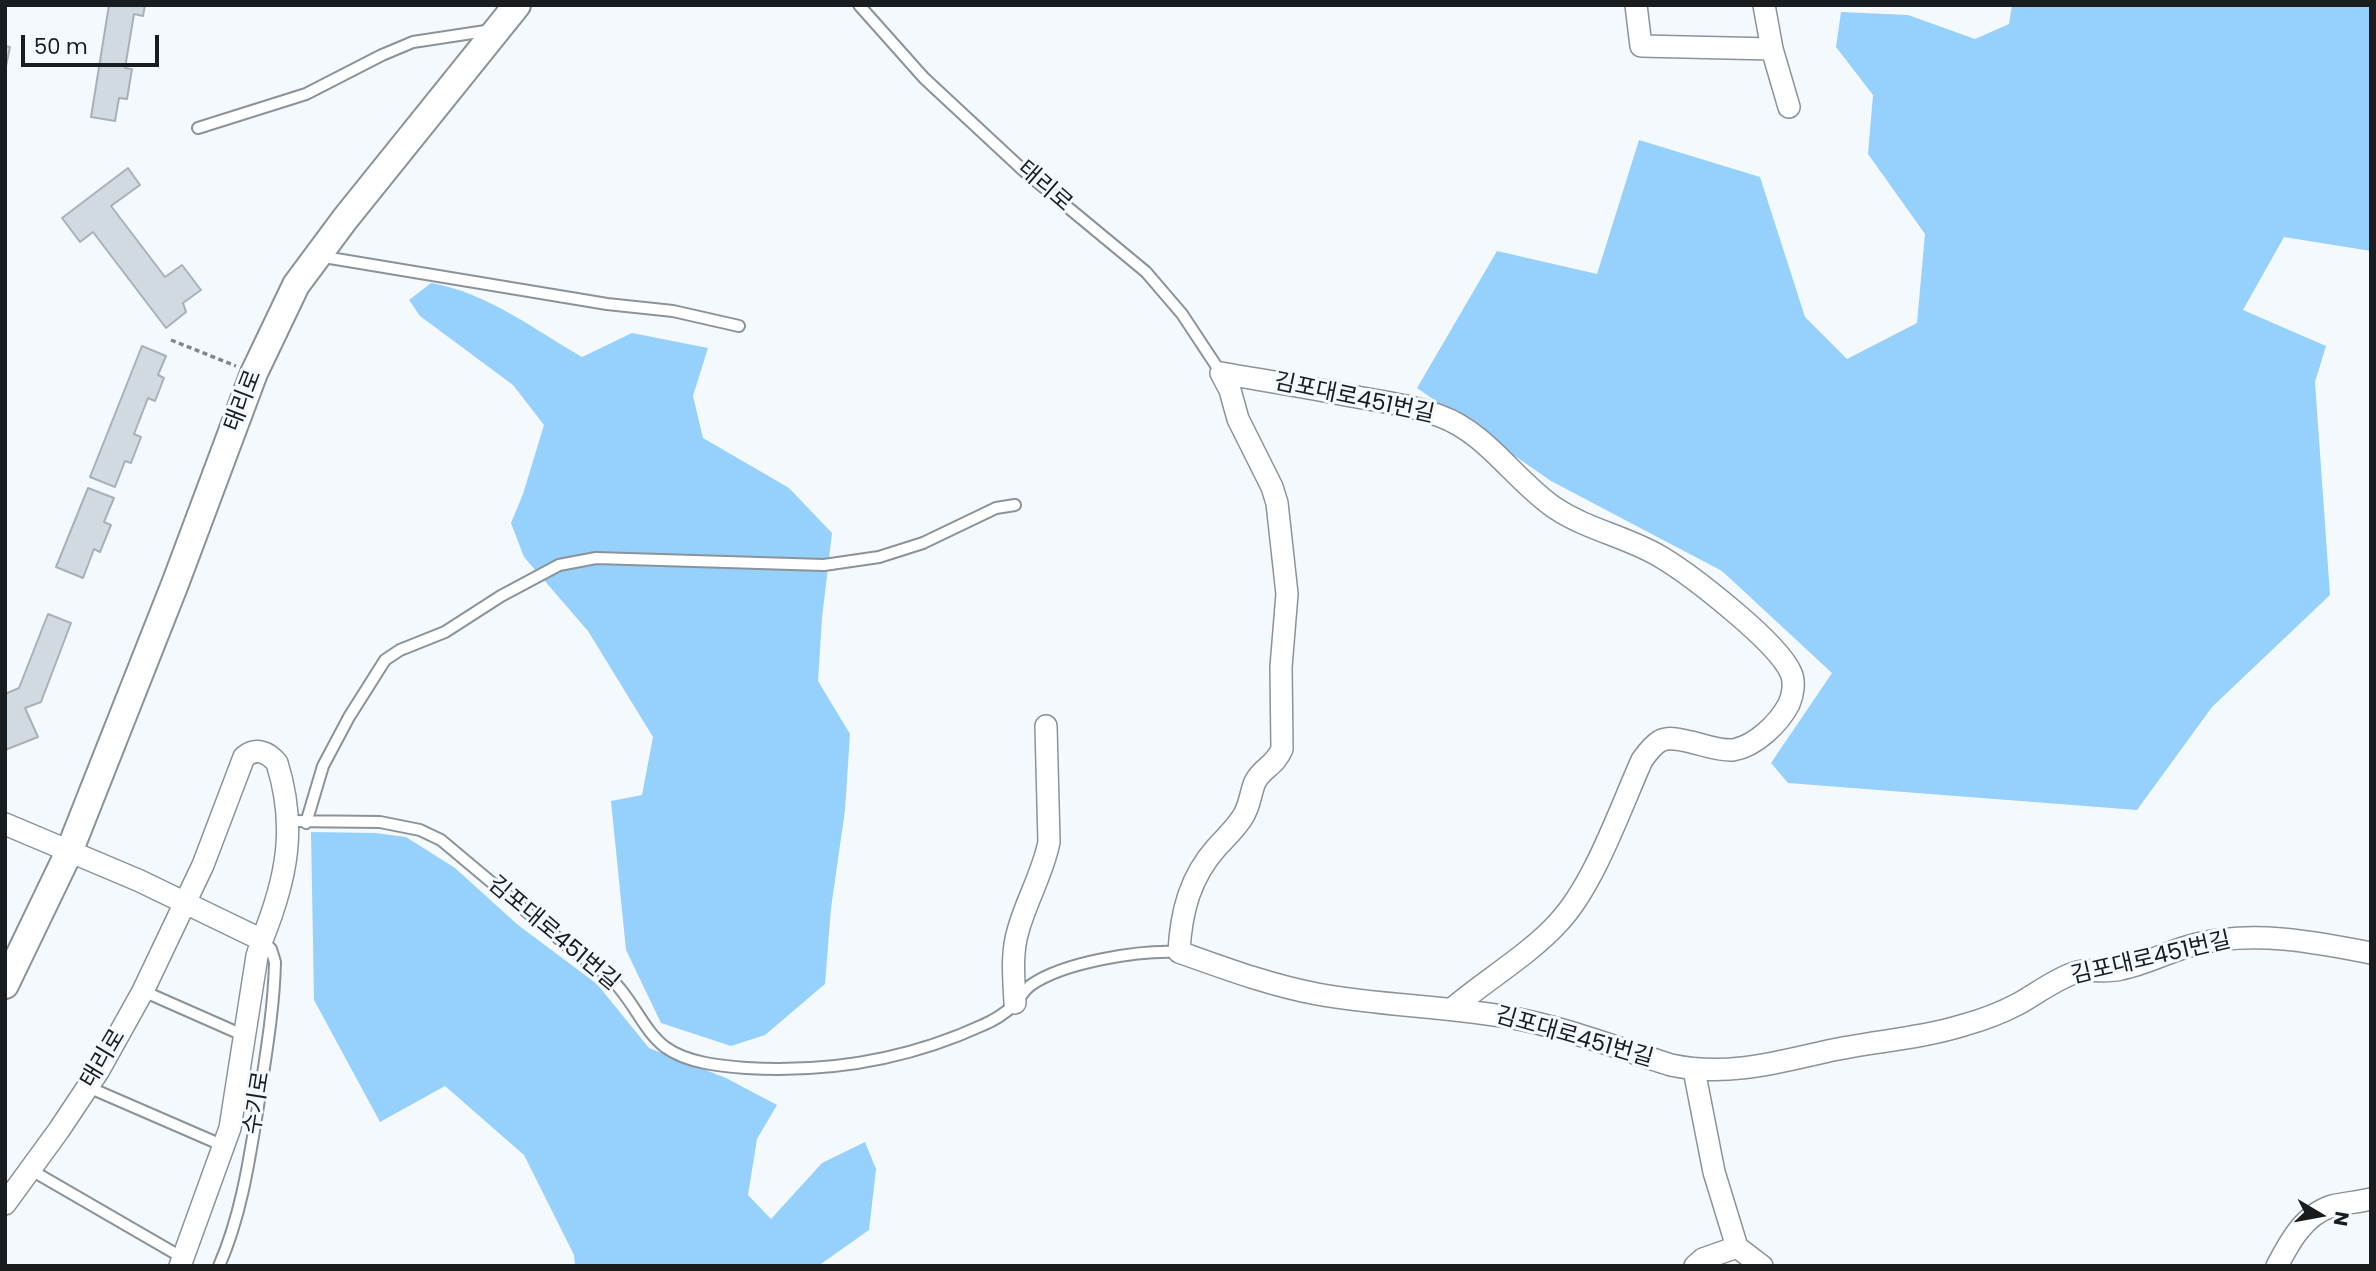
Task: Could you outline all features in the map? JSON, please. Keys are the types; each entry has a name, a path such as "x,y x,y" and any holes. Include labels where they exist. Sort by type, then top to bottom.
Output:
{"street":[{"name":"태리로","path":"5,985 69,852 180,571 254,373 296,285 316,256 517,5"},
{"path":"1636,5 1641,46 1772,49"},
{"path":"1764,5 1772,49 1789,107"},
{"path":"1179,952 1182,916 1194,880 1217,847 1244,816 1254,783 1277,761 1282,749 1281,667 1287,594 1277,503 1272,487 1238,419 1230,390 1221,373"},
{"name":"김포대로451번길","path":"1221,373 1395,404 1450,420 1486,447 1554,508 1575,520 1660,556 1698,583 1770,644 1792,674 1793,690 1789,704 1761,737 1748,744 1733,750 1719,749 1675,738 1662,740 1653,747 1642,760 1591,871 1570,909 1540,941 1453,1008"},
{"path":"1015,1003 1014,948 1046,858 1049,842 1046,726"},
{"name":"태리로","path":"5,1204 88,1087 144,992 186,903 240,766 249,753 264,752 277,762 298,822 283,881 257,956 230,1128 181,1262"},
{"path":"5,824 140,881 262,940"},
{"name":"김포대로451번길","path":"1179,952 1296,990 1360,1001 1453,1008 1536,1023 1645,1058 1693,1070 1763,1067 1831,1050 1928,1035 2015,1006 2074,973 2120,970 2198,944 2269,938 2371,953"},
{"path":"1693,1070 1714,1172 1737,1247 1762,1266"},
{"path":"2277,1266 2298,1230 2309,1219 2334,1206 2371,1199"},
{"path":"1695,1266 1703,1259 1737,1247"}],"lane":[{"name":"태리로","path":"859,5 924,78 1005,153 1146,272 1182,314 1221,373"},
{"path":"198,128 306,94 413,42 498,29"},
{"path":"316,256 607,304 673,311 739,326"},
{"path":"298,822 349,717 385,660 400,650 445,632 500,596 559,565 596,558 824,565 879,557 923,543 996,508 1015,505"},
{"name":"김포대로451번길","path":"298,822 380,822 420,830 441,840 579,956 612,980 648,1029 665,1046 684,1056 728,1066 813,1069 891,1057 928,1047 1002,1016 1028,988 1042,978 1061,971 1135,953 1179,952"},
{"name":"수기로","path":"219,1266 238,1208 267,1050 275,962 271,949 262,940"},
{"path":"144,992 245,1036"},
{"path":"88,1087 224,1146"},
{"path":"31,1170 181,1262"}],"path":[{"path":"171,340 254,373"}],"shaded area":[{"path":"2012,5 2371,5 2371,251 2284,237 2243,310 2326,346 2315,382 2330,595 2212,707 2137,810 1788,783 1771,763 1832,673 1722,571 1551,481 1417,388 1497,251 1597,274 1639,140 1760,177 1805,317 1847,359 1917,323 1925,234 1868,154 1873,95 1836,47 1841,12 1908,15 1975,39 2009,24"},
{"path":"431,283 491,303 582,357 632,333 708,348 693,396 703,438 789,488 832,533 818,681 850,734 845,810 831,908 825,984 765,1035 731,1046 661,1023 626,950 611,801 642,795 653,737 588,631 524,557 511,523 523,494 544,425 513,385 420,316 409,300"},
{"path":"311,832 375,833 406,837 455,868 518,925 597,984 649,1048 726,1078 777,1105 757,1139 748,1195 771,1219 822,1163 865,1142 876,1169 869,1230 818,1266 575,1266 574,1255 524,1155 445,1086 380,1122 314,1000"}],"building":[{"path":"109,5 145,5 143,16 134,14 125,68 132,69 127,99 119,98 115,121 91,117"},
{"path":"5,46 10,47 5,71"},
{"path":"128,168 140,185 111,206 165,277 182,265 201,290 183,303 186,312 166,328 93,232 80,242 62,218"},
{"path":"142,346 166,356 158,375 164,378 155,401 148,398 134,434 141,437 131,463 125,461 115,487 90,477"},
{"path":"88,488 114,498 104,522 111,525 100,552 94,549 83,578 56,567"},
{"path":"48,614 71,623 41,702 25,708 38,737 5,750 5,694 19,688"}]}
